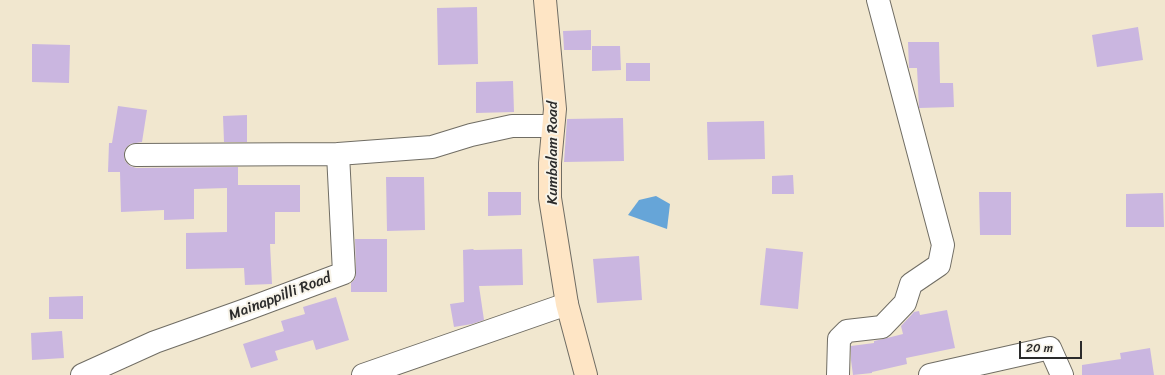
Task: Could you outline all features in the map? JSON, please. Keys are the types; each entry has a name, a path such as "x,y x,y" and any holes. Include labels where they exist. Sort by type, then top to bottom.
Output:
{"main road":[{"name":"Kumbalam Road","path":"545,0 555,109 552,126 550,198 567,304 586,375"}],"street":[{"path":"838,375 839,338 847,331 882,327 905,303 911,284 939,265 943,245 878,0"},
{"path":"136,155 338,154 432,147 471,135 512,126 552,126"},
{"name":"Mainappilli Road","path":"82,375 155,342 344,273 338,154"},
{"path":"363,375 567,304"},
{"path":"930,375 1050,348 1062,375"}],"water":[{"path":"656,196 670,204 667,229 628,215 639,200"}],"building":[{"path":"477,7 478,64 438,65 437,8"},
{"path":"1138,27 1143,60 1097,67 1092,35"},
{"path":"591,30 591,50 564,50 563,31"},
{"path":"908,42 939,42 940,83 953,83 954,107 919,108 917,68 909,68"},
{"path":"32,44 70,45 69,83 32,82"},
{"path":"592,46 620,46 621,70 592,71"},
{"path":"626,63 650,63 650,81 626,81"},
{"path":"513,81 514,112 476,113 476,82"},
{"path":"118,106 147,110 142,142 130,144 125,149 125,161 130,166 136,168 238,167 238,185 300,185 300,212 275,212 275,244 270,244 272,284 245,285 244,268 186,269 186,233 227,232 227,188 194,189 194,219 164,220 164,210 121,212 120,172 108,172 109,143 112,143"},
{"path":"247,115 247,142 224,142 223,116"},
{"path":"623,118 624,161 564,162 567,119"},
{"path":"764,121 765,159 708,160 707,122"},
{"path":"793,175 794,194 772,194 772,176"},
{"path":"386,177 424,177 425,230 387,231"},
{"path":"488,192 521,192 521,215 488,216"},
{"path":"979,192 1011,192 1011,235 980,235"},
{"path":"1163,193 1164,227 1126,227 1126,194"},
{"path":"355,239 387,239 387,292 351,292 351,283 355,279 356,272"},
{"path":"766,248 803,252 798,309 760,305"},
{"path":"522,249 523,285 479,286 484,320 454,327 450,304 464,302 463,250"},
{"path":"639,256 642,300 597,303 593,259"},
{"path":"83,296 83,319 49,319 49,297"},
{"path":"336,297 349,340 316,350 313,340 275,351 278,360 251,368 243,344 284,331 281,321 305,314 303,307"},
{"path":"947,310 955,348 906,358 907,364 872,373 853,375 851,346 874,343 874,341 903,334 901,326 914,312 919,311 920,315"},
{"path":"62,331 64,358 32,360 31,333"},
{"path":"1150,348 1154,375 1082,375 1082,365 1121,359 1120,353"}]}
